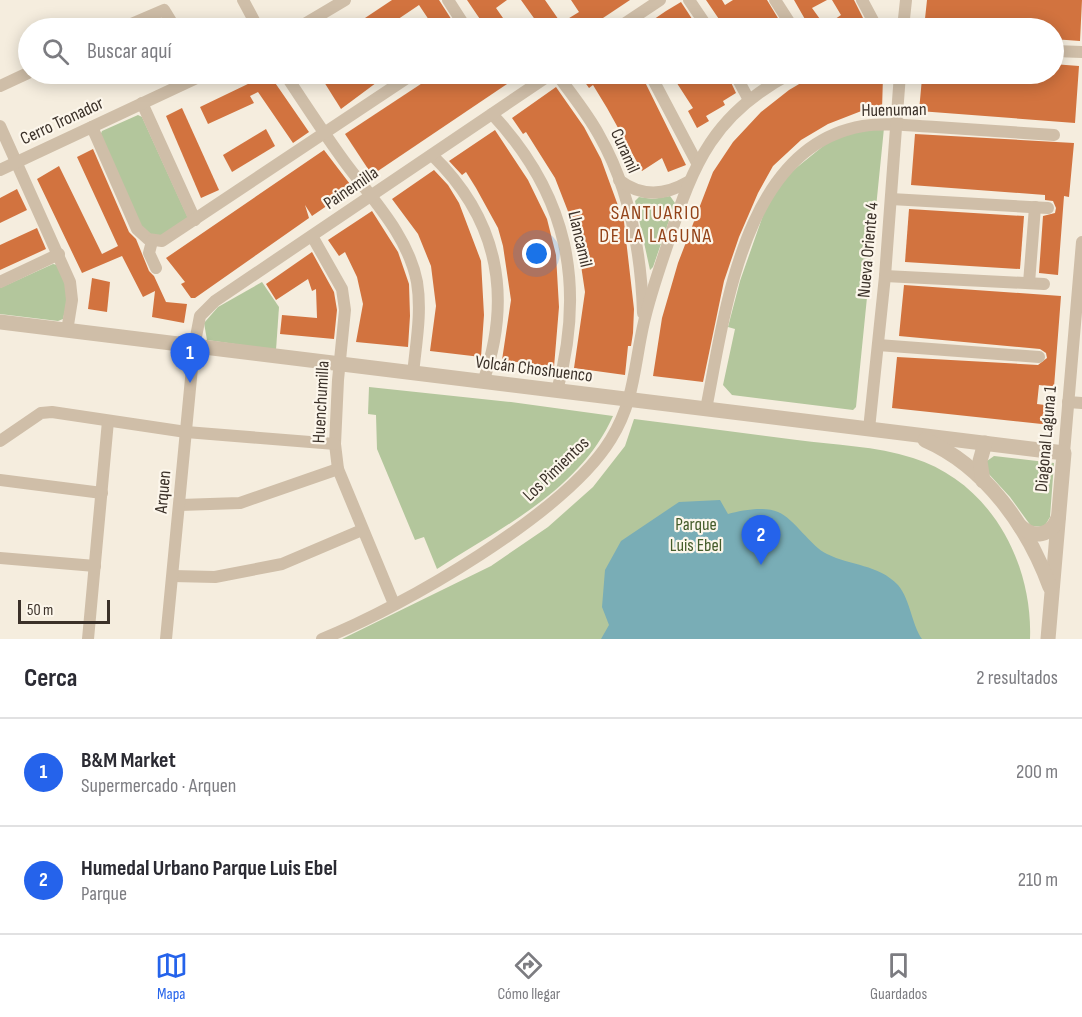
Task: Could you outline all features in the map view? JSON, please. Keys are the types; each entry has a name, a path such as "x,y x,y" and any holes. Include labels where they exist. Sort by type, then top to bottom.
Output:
{"street":[{"path":"243,0 253,18"},
{"path":"634,18 660,0"},
{"path":"689,0 701,18"},
{"path":"775,0 787,18"},
{"path":"862,0 872,18"},
{"path":"904,18 906,0"},
{"path":"314,18 342,1"},
{"path":"450,1 459,18"},
{"path":"145,18 164,10 169,18"},
{"path":"1064,51 1082,52"},
{"path":"0,86 18,78"},
{"name":"Cerro Tronador","path":"0,170 182,84"},
{"path":"292,84 324,133 399,236 416,279 419,319 413,374"},
{"path":"92,127 137,229 152,241 166,239 397,84"},
{"name":"Painemilla","path":"194,348 198,321 208,307 536,84"},
{"name":"Curamil","path":"564,84 600,136 619,180 637,243 643,324"},
{"path":"655,84 697,163"},
{"path":"740,84 749,100"},
{"name":"Los Pimientos","path":"322,639 394,604 476,556 567,489 610,441 629,400 643,324 688,182 716,134 749,100 774,84"},
{"name":"Nueva Oriente 4","path":"869,429 885,276 899,84"},
{"path":"142,103 195,220"},
{"name":"Llancamil","path":"492,114 520,146 537,173 551,201 564,241 571,283 571,315 568,347 556,391"},
{"name":"Huenuman","path":"706,409 725,313 748,240 770,189 798,158 826,139 861,126 896,125 1054,135"},
{"path":"0,126 17,162 24,185 59,254 72,291 67,332"},
{"path":"432,154 465,193 482,222 493,255 498,290 498,317 495,344 483,382"},
{"path":"619,180 636,190 655,193 668,192 688,182"},
{"path":"891,200 1048,208"},
{"path":"1029,283 1035,207"},
{"name":"Huenchumilla","path":"312,236 342,289 345,310 335,444 338,469 394,604"},
{"path":"152,241 148,253 156,268"},
{"name":"Diagonal Laguna 1","path":"1048,639 1068,402 1077,359 1082,242"},
{"path":"0,282 59,254"},
{"path":"885,276 1044,284"},
{"name":"Volcán Choshuenco","path":"0,322 194,348 1064,453"},
{"path":"878,345 1039,357"},
{"name":"Arquen","path":"166,639 194,348"},
{"path":"1068,402 1082,403"},
{"path":"0,441 41,413 186,432 335,444"},
{"path":"88,639 108,421"},
{"path":"911,434 945,450 983,481 1020,526 1042,565 1052,592"},
{"path":"983,481 980,461 985,443"},
{"path":"180,505 240,503 338,469"},
{"path":"0,480 102,493"},
{"path":"1020,526 1030,533 1042,534 1055,525 1059,515"},
{"path":"172,576 215,576 282,564 362,530"},
{"path":"0,558 95,566"}],"green space":[{"path":"138,115 142,117 188,218 163,237 143,232 99,138 102,131"},
{"path":"884,128 856,407 853,410 732,395 723,385 735,329 728,327 740,281 768,201 785,177 827,143 847,134"},
{"path":"670,196 675,203 650,270 635,201 639,197 653,199"},
{"path":"53,264 58,265 69,295 63,319 58,321 0,314 0,288"},
{"path":"262,282 279,307 276,350 207,340 204,323 218,307"},
{"path":"369,387 511,402 613,416 599,442 560,486 513,522 437,569 424,537 415,540 377,449 376,415 368,414"},
{"name":"Parque Luis Ebel","path":"634,419 870,448 913,458 940,470 964,486 985,506 1002,529 1015,554 1024,582 1029,610 1030,639 342,639 491,566 548,527 593,487 625,446"},
{"path":"994,456 1054,463 1050,517 1044,527 1031,526 1010,497 987,472 987,461"}],"water":[{"path":"720,500 728,514 760,509 778,512 827,554 873,569 890,578 902,591 922,639 601,639 609,625 602,607 605,570 621,541 679,502"}],"building":[{"path":"392,0 439,0 451,18 428,18 419,5 400,18 365,18"},
{"path":"467,0 507,0 496,8 503,18 479,18"},
{"path":"521,0 545,0 558,18 534,18"},
{"path":"571,0 630,0 603,18 569,18 579,12"},
{"path":"706,0 722,0 725,5 733,0 767,0 778,18 718,18"},
{"path":"794,0 827,0 812,8 819,18 804,18"},
{"path":"832,0 854,0 863,18 837,18 841,15"},
{"path":"927,0 1082,0 1080,41 1064,40 1064,18 925,18"},
{"path":"681,2 691,18 656,18"},
{"path":"1064,65 1079,66 1075,123 919,111 921,84 1064,84"},
{"path":"248,84 276,84 309,132 293,143 258,92 250,96 254,103 208,124 200,107"},
{"path":"325,84 375,84 341,109"},
{"path":"421,84 507,84 372,175 345,134"},
{"path":"586,84 646,84 686,165 668,172 662,158 642,171 593,85 589,88"},
{"path":"677,84 732,84 736,93 723,101 725,105 706,116 709,121 697,128 688,111 693,108"},
{"path":"799,84 883,84 882,110 864,110 828,124 801,140 773,166 758,193 739,237 724,281 703,382 653,376 662,318 678,263 713,172 733,142 761,112"},
{"path":"556,87 584,127 601,159 624,222 634,309 633,333 631,346 628,346 625,375 574,368 585,292 576,232 555,178 526,132 523,134 512,118"},
{"path":"182,108 219,190 201,198 166,116"},
{"path":"266,129 275,146 232,172 223,155"},
{"path":"495,130 528,180 547,219 556,255 559,307 554,367 502,360 511,300 503,246 498,228 466,172 462,175 449,161"},
{"path":"915,134 1074,143 1069,197 1064,196 1058,275 1039,273 1043,216 1055,213 1056,208 1053,201 1045,200 1045,195 911,185"},
{"path":"93,149 129,232 136,239 149,271 154,276 166,302 187,304 184,323 152,317 155,291 143,297 122,256 82,273 37,179 59,166 102,254 118,246 77,157"},
{"path":"324,150 353,188 312,216 305,205 309,218 195,298 191,298 181,284 185,282 166,258"},
{"path":"434,170 448,185 459,203 481,261 484,315 481,357 430,351 436,306 431,266 418,234 392,199"},
{"path":"17,189 27,210 0,223 0,198"},
{"path":"909,209 1024,216 1020,269 905,262"},
{"path":"372,211 398,252 409,284 408,347 356,342 363,304 357,277 345,252 339,256 328,240"},
{"path":"37,228 46,249 0,270 0,245"},
{"path":"312,252 334,292 337,310 334,339 280,334 282,315 317,318 316,289 312,291 308,279 276,300 266,284"},
{"path":"92,278 110,282 107,312 88,309"},
{"path":"904,285 1061,296 1054,387 1039,385 1037,404 1053,406 1051,425 892,408 897,357 1038,365 1047,358 1046,353 1040,349 899,336"}],"place":[{"name":"B&M Market","path":"190,383"},
{"name":"Humedal Urbano Parque Luis Ebel","path":"761,565"}],"district":[{"name":"SANTUARIO DE LA LAGUNA","path":"656,224"}]}
